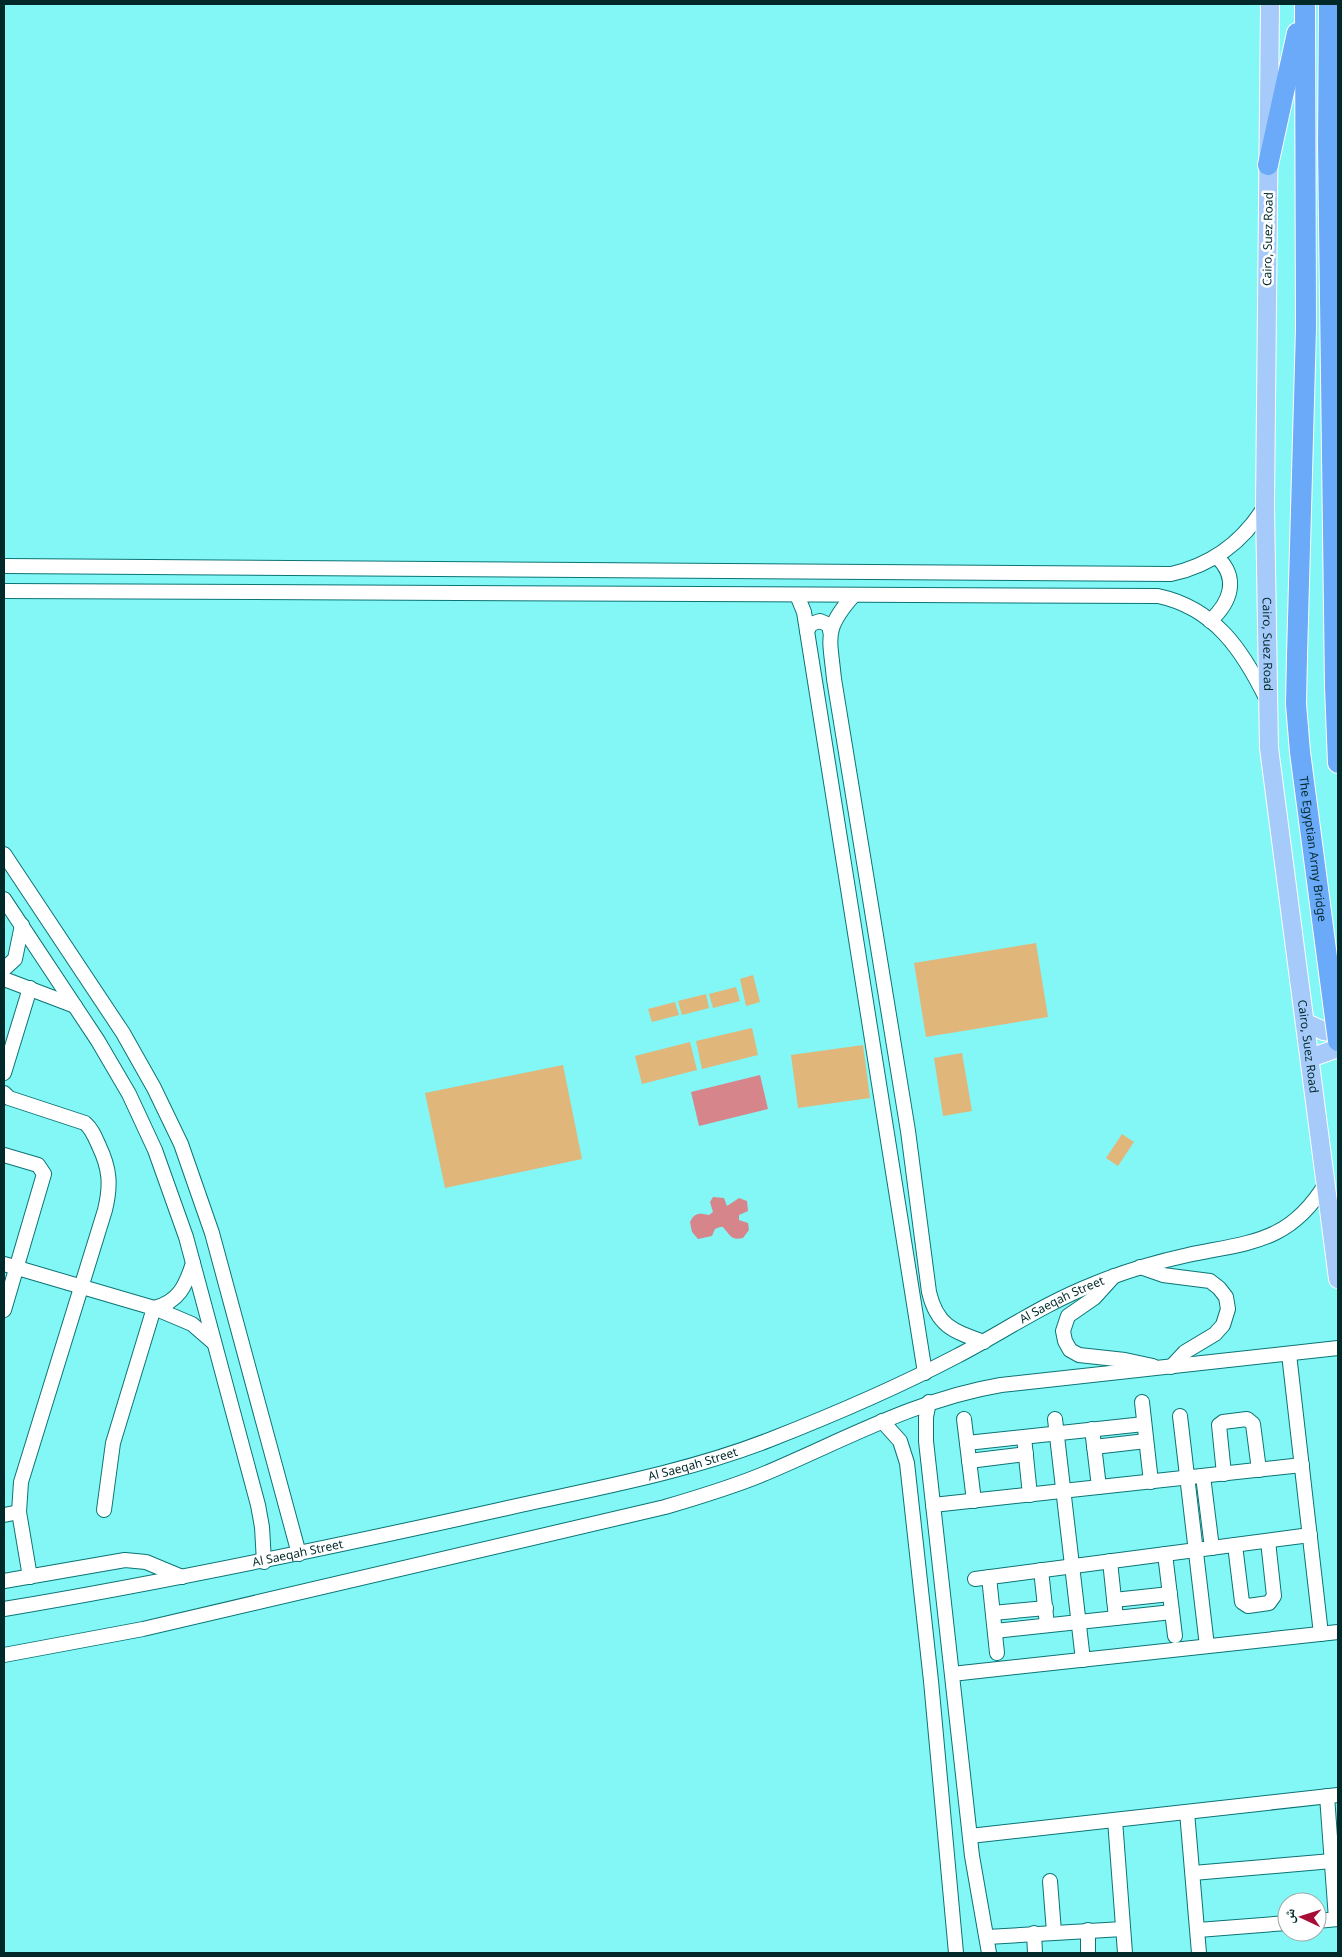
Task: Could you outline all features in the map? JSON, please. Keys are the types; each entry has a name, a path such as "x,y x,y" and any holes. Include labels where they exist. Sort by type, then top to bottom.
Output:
{"highway":[{"path":"1268,165 1304,4"},
{"name":"The Egyptian Army Bridge","path":"1304,4 1306,328 1296,704 1300,752 1338,1041"},
{"path":"1329,4 1328,144 1335,339 1338,763"}],"main road":[{"name":"Cairo, Suez Road","path":"1270,4 1265,506 1271,770 1306,1023 1338,1279"},
{"path":"1306,1023 1324,1031 1338,1033"},
{"path":"1310,1058 1338,1048"}],"street":[{"path":"4,566 1171,574 1195,568 1217,557 1239,539 1265,506"},
{"path":"1210,621 1226,605 1231,588 1228,570 1217,557"},
{"path":"4,592 1158,596 1178,600 1210,621 1227,636 1246,659 1268,702"},
{"path":"797,595 804,612 925,1373"},
{"path":"830,631 836,615 853,596"},
{"path":"807,631 811,624 820,621 829,625 834,679 908,1131 929,1292 936,1314 953,1330 984,1342"},
{"path":"4,854 123,1033 154,1088 181,1144 212,1233 299,1554"},
{"path":"4,898 114,1067 142,1122 167,1178 193,1262 260,1516 264,1562"},
{"path":"4,969 14,959 22,925"},
{"path":"4,979 75,1006"},
{"path":"4,1073 30,988"},
{"path":"4,1093 10,1098 85,1123 92,1130 106,1161 110,1178 110,1192 23,1472 19,1492 19,1512 30,1577"},
{"path":"4,1155 38,1165 44,1174 10,1266 4,1310"},
{"name":"Al Saeqah Street","path":"4,1609 264,1562 631,1481 703,1462 769,1440 925,1373 984,1342 1041,1308 1114,1276 1140,1267 1192,1254 1248,1244 1272,1235 1303,1213 1326,1183"},
{"path":"154,1308 163,1306 177,1297 187,1282 193,1262"},
{"path":"10,1266 154,1308 192,1324 215,1344"},
{"path":"1140,1267 1168,1276 1210,1281 1220,1288 1228,1303 1228,1315 1220,1330 1192,1346 1166,1368"},
{"path":"1114,1276 1094,1298 1068,1316 1063,1331 1065,1341 1074,1353 1084,1357 1125,1360 1166,1368"},
{"path":"104,1510 113,1443 154,1308"},
{"path":"916,1324 927,1322 936,1314"},
{"path":"4,1654 143,1629 665,1507 749,1480 882,1420 958,1393 1001,1385 1338,1348"},
{"path":"1289,1354 1321,1634"},
{"path":"929,1402 926,1417 926,1441 970,1836 989,1953"},
{"path":"1142,1402 1151,1482"},
{"path":"1180,1416 1208,1646"},
{"path":"1055,1418 1083,1660"},
{"path":"964,1419 974,1501"},
{"path":"1224,1474 1219,1425 1223,1422 1247,1419 1253,1424 1259,1470"},
{"path":"882,1420 892,1430 903,1448 932,1690 956,1953"},
{"path":"967,1443 1144,1424"},
{"path":"1092,1429 1099,1487"},
{"path":"1024,1437 1030,1495"},
{"path":"903,1448 913,1438 926,1441"},
{"path":"1094,1447 1146,1441"},
{"path":"969,1460 1026,1454"},
{"path":"933,1505 1302,1465"},
{"path":"1203,1476 1212,1548"},
{"path":"4,1515 19,1512"},
{"path":"974,1579 1310,1535"},
{"path":"1235,1545 1242,1602 1248,1606 1269,1603 1274,1596 1268,1541"},
{"path":"1165,1554 1175,1636"},
{"path":"4,1581 132,1560 152,1564 182,1577"},
{"path":"1110,1561 1116,1618"},
{"path":"1041,1570 1048,1625"},
{"path":"989,1577 997,1653"},
{"path":"1114,1600 1170,1594"},
{"path":"993,1613 1046,1608"},
{"path":"995,1631 1172,1612"},
{"path":"952,1674 1338,1632"},
{"path":"970,1836 1332,1795 1332,1861 1337,1919"},
{"path":"1187,1812 1199,1953"},
{"path":"1115,1820 1126,1953"},
{"path":"1193,1873 1332,1861"},
{"path":"1050,1881 1054,1932"},
{"path":"1198,1930 1277,1924"},
{"path":"987,1936 1123,1929"},
{"path":"1088,1930 1088,1953"},
{"path":"1034,1933 1035,1953"}],"shaded area":[{"path":"1036,943 1048,1017 926,1037 914,963"},
{"path":"753,975 760,1002 746,1006 740,979"},
{"path":"736,987 740,1001 713,1008 709,994"},
{"path":"706,994 709,1008 682,1015 678,1001"},
{"path":"675,1002 679,1015 652,1022 648,1009"},
{"path":"752,1028 758,1055 702,1069 696,1041"},
{"path":"690,1042 697,1070 642,1084 635,1056"},
{"path":"863,1045 870,1098 798,1108 791,1055"},
{"path":"962,1053 972,1111 943,1116 934,1058"},
{"path":"563,1065 582,1159 445,1188 425,1093"},
{"path":"760,1075 768,1109 699,1126 691,1092"},
{"path":"1122,1134 1134,1142 1118,1166 1106,1158"},
{"path":"713,1197 724,1198 727,1206 739,1198 747,1201 748,1211 739,1215 739,1220 748,1223 749,1230 743,1238 733,1238 723,1227 715,1229 712,1236 698,1239 692,1232 690,1222 694,1216 700,1214 709,1215 713,1212 710,1202"}]}
